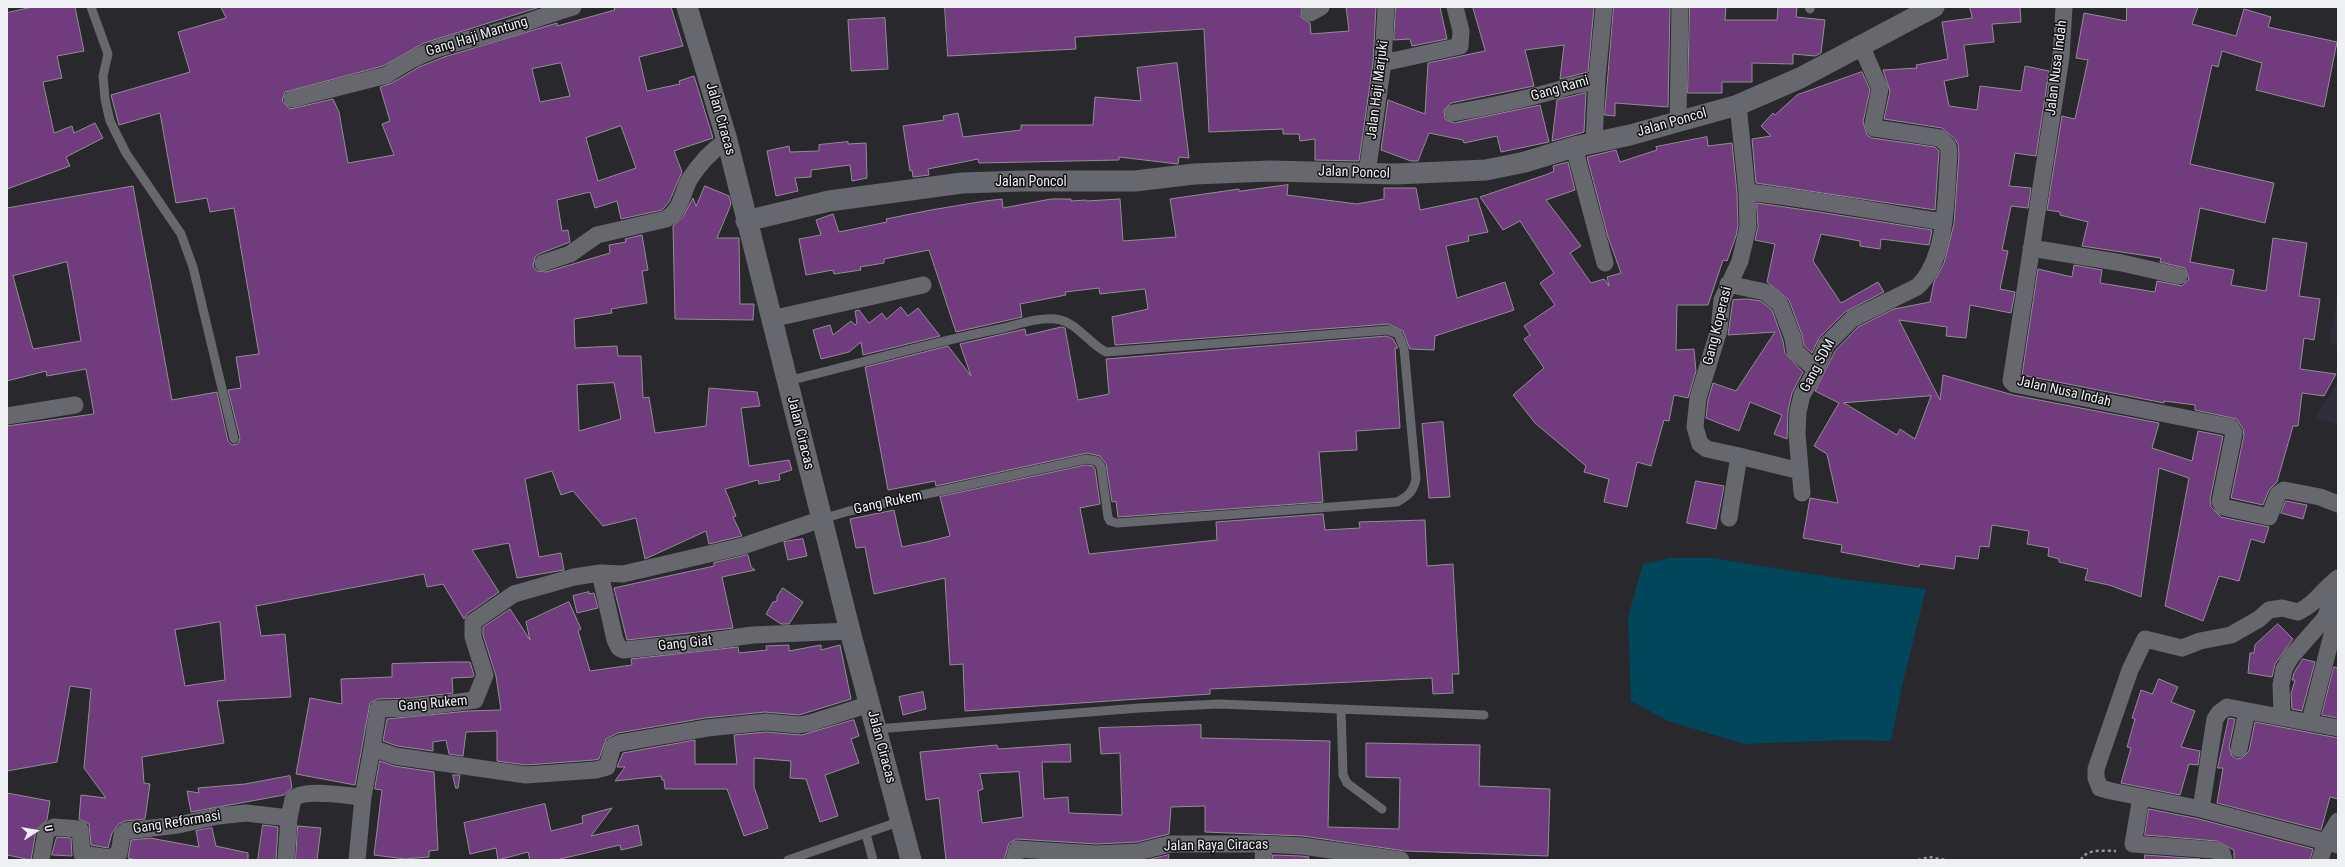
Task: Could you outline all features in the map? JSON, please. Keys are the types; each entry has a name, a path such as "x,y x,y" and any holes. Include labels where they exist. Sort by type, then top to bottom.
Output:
{"street":[{"name":"Gang Haji Mantung","path":"292,98 387,75 392,69 427,51 514,27 573,7"},
{"name":"Jalan Ciracas","path":"687,7 727,140 746,221 850,631 912,860"},
{"name":"Jalan Haji Marjuki","path":"1367,173 1383,63 1386,7"},
{"path":"1383,63 1460,46 1461,31 1455,7"},
{"name":"Gang Rami","path":"1454,113 1526,100 1574,85 1590,84 1596,78 1604,7"},
{"path":"1678,122 1680,7"},
{"name":"Jalan Poncol","path":"746,221 829,201 944,185 1023,181 1135,181 1194,174 1270,171 1457,173 1486,170 1525,162 1738,105 1800,78 1934,7"},
{"name":"Jalan Nusa Indah","path":"2064,7 2061,57 2010,376 2012,383 2231,427 2234,433 2220,502 2221,505 2269,517 2278,494 2284,490 2320,497 2338,504"},
{"name":"Gang SDM","path":"1802,493 1798,412 1802,395 1816,370 1826,345 1848,322 1924,282 1929,274 1944,222 1949,153 1948,146 1940,138 1874,128 1872,124 1880,89 1862,45"},
{"path":"1596,78 1584,145 1605,263"},
{"name":"Gang Koperasi","path":"1738,105 1747,192 1748,227 1746,244 1722,300 1719,330 1698,398 1695,427 1700,444 1707,449 1739,456"},
{"path":"543,263 570,254 597,235 615,229 666,219 673,215 693,175 708,154 727,140"},
{"path":"1747,192 1793,197 1854,209 1944,222"},
{"path":"2031,248 2122,263 2179,276"},
{"path":"1728,284 1765,292 1780,304 1793,338 1795,351 1816,370"},
{"path":"771,319 923,286"},
{"path":"7,416 75,405"},
{"path":"1729,518 1739,456 1800,471"},
{"name":"Gang Rukem","path":"372,748 378,709 412,708 475,700 486,675 473,637 472,627 476,619 514,594 574,577 600,573 623,574 743,546 822,519"},
{"name":"Gang Giat","path":"600,573 615,640 619,648 623,650 705,642 752,635 850,631"},
{"path":"2332,843 2201,809 2100,788 2096,778 2096,769 2130,670 2145,639 2182,648 2200,641 2231,635 2247,627 2269,610 2282,608 2298,612 2312,605 2326,587 2338,578"},
{"path":"2282,717 2281,685 2284,669 2291,657 2325,618 2338,585"},
{"path":"2310,721 2338,610"},
{"path":"357,860 363,797 372,748 394,756 526,774 596,770 607,766 613,746 620,743 707,728 766,722 799,725 810,723 870,704"},
{"path":"2201,809 2215,719 2218,713 2227,707 2310,721 2338,728"},
{"path":"2239,749 2247,711"},
{"path":"286,860 289,818 292,801 298,795 318,793 363,797"},
{"path":"2141,797 2133,844 2214,850 2222,853 2224,860"},
{"name":"Gang Reformasi","path":"41,860 46,832 54,827 80,829 82,854 110,858 119,853 122,835 126,831 246,813 289,818"},
{"path":"2320,860 2332,843 2338,822"},
{"name":"Jalan Raya Ciracas","path":"1014,860 1017,849 1040,855 1096,857 1138,856 1170,844 1264,852 1302,846 1401,860"}],"lane":[{"path":"91,7 108,54 103,76 110,121 126,153 180,234 193,267 234,439"},
{"name":"Gang Rukem","path":"787,381 973,334 1047,319 1064,321 1072,325 1098,348 1106,352 1388,330 1398,334 1404,348 1416,479 1414,488 1408,496 1397,502 1125,523 1110,521 1100,468 1097,462 1092,459 849,511 822,519"},
{"path":"877,729 1171,706 1219,704 1484,715"},
{"path":"1341,710 1345,779 1347,783 1382,809"},
{"path":"788,860 901,821"},
{"path":"866,834 873,860"}],"path":[{"path":"2081,860 2083,855 2087,853 2129,850 2133,844"},
{"path":"1918,860 1929,857 1946,860"}],"shaded area":[{"path":"2338,294 2338,346 2329,343"},
{"path":"2338,382 2338,425 2314,418"}],"water":[{"path":"1671,558 1713,558 1843,579 1926,589 1902,686 1891,741 1845,740 1744,744 1668,721 1631,701 1628,617 1643,564"}],"building":[{"path":"33,7 75,7 84,51 57,56 62,78 43,82 54,133 72,126 74,133 95,123 103,138 66,157 70,166 7,189 7,13"},
{"path":"221,7 540,7 424,43 383,66 285,92 282,101 290,109 333,99 339,112 348,163 394,155 382,124 390,121 380,87 392,83 419,67 444,57 557,23 557,26 615,10 614,7 671,7 683,46 639,57 647,91 680,84 679,81 694,76 713,138 674,151 682,172 669,202 662,210 621,219 617,201 595,208 590,192 557,200 562,231 568,230 570,242 539,254 535,257 533,266 537,271 546,272 610,253 609,245 626,242 625,239 642,235 648,270 642,271 647,303 611,309 612,313 574,319 575,348 617,346 618,356 641,356 643,398 649,397 655,433 706,426 709,388 757,392 760,406 741,408 749,466 789,460 792,470 779,474 780,480 759,484 758,480 725,489 736,516 733,517 742,536 709,544 706,531 645,559 636,518 603,526 573,491 561,495 552,471 525,479 539,557 561,553 564,570 517,578 509,543 472,550 499,592 467,614 464,619 443,584 427,587 424,574 256,606 261,636 285,634 291,697 217,701 224,743 142,757 144,783 150,784 145,819 125,821 119,824 112,833 108,848 91,845 89,824 79,819 81,795 106,798 84,768 91,689 70,686 57,762 7,771 7,426 94,414 86,369 47,376 46,371 7,381 7,208 133,186 172,400 217,392 228,441 232,445 238,444 240,438 228,390 241,388 236,357 259,354 234,208 210,212 207,198 176,203 160,113 119,125 111,95 190,72 178,32 226,18","holes":["561,63 570,96 540,102 532,69","621,126 636,168 598,181 586,138","67,262 81,341 33,349 13,276","614,383 621,419 579,431 577,385","220,622 225,680 185,686 175,630"]},
{"path":"945,7 1302,7 1301,17 1310,23 1311,34 1349,31 1346,7 1376,7 1373,63 1359,161 1315,160 1315,139 1300,141 1299,134 1283,134 1283,129 1209,132 1204,29 1075,37 1076,49 948,56"},
{"path":"1396,7 1440,7 1447,39 1412,46 1410,39 1394,40"},
{"path":"1473,7 1594,7 1588,72 1560,79 1564,45 1525,50 1534,86 1451,103 1444,110 1445,119 1454,123 1540,105 1549,142 1501,152 1497,136 1464,143 1463,140 1429,133 1418,161 1411,161 1381,150 1388,100 1425,114 1428,63 1485,51"},
{"path":"1614,7 1670,7 1668,107 1615,103 1615,116 1605,115"},
{"path":"1690,7 1726,7 1725,20 1777,20 1778,7 1797,7 1796,17 1825,20 1821,53 1815,56 1793,54 1793,64 1752,63 1752,82 1722,82 1722,93 1688,93"},
{"path":"1970,7 2020,7 2021,22 1992,24 1994,42 1964,45 1968,76 1944,81 1949,106 1977,110 1980,86 2021,91 2025,66 2049,71 2036,156 2015,153 2009,186 2031,188 2028,208 2011,206 2002,250 2008,251 2000,289 2015,292 2011,313 1970,305 1966,338 1946,336 1947,327 1899,320 1940,400 1943,375 2013,395 2159,423 2152,448 2192,461 2198,431 2223,436 2210,500 2211,507 2221,517 2269,527 2264,543 2251,539 2239,581 2219,576 2203,621 2165,606 2189,478 2159,468 2141,597 2109,585 2085,580 2088,569 2059,562 2059,559 2048,556 2049,548 2027,544 2029,531 1992,525 1989,547 1980,546 1978,559 1956,556 1954,569 1920,564 1919,567 1841,552 1842,545 1803,538 1810,498 1838,503 1827,454 1814,446 1839,403 1815,391 1835,351 1858,327 1894,309 1930,302 1934,282 1944,263 1954,224 1959,154 1958,144 1955,139 1942,128 1884,119 1890,91 1883,70 1917,68 1916,65 1948,59 1942,22 1972,18","holes":["1931,396 1915,439 1900,429 1897,435 1844,403"]},
{"path":"2127,7 2198,7 2192,24 2236,36 2244,9 2271,17 2268,27 2337,42 2324,107 2256,90 2262,63 2222,51 2218,67 2212,65 2190,164 2274,183 2265,223 2200,208 2190,262 2234,270 2231,285 2266,291 2273,238 2307,243 2299,296 2320,299 2314,340 2304,338 2300,369 2336,374 2324,396 2302,393 2298,426 2293,426 2277,482 2269,490 2263,505 2231,498 2244,435 2243,429 2237,419 2195,410 2195,405 2164,401 2164,403 2022,375 2038,269 2072,277 2074,265 2102,270 2100,283 2155,292 2157,281 2182,286 2189,279 2185,268 2160,262 2161,258 2082,246 2088,222 2060,215 2060,212 2047,210 2062,116 2075,119 2088,60 2076,58 2084,13 2126,21"},
{"path":"885,18 888,69 851,71 848,20"},
{"path":"1177,63 1189,158 1179,157 1178,164 1119,157 1119,160 979,163 978,159 928,169 929,175 913,177 912,170 910,171 903,126 944,120 943,116 958,113 963,137 1021,130 1021,125 1093,125 1095,97 1141,101 1137,68"},
{"path":"1862,72 1870,90 1863,122 1867,135 1872,138 1935,147 1939,151 1935,210 1756,183 1752,139 1771,136 1761,126 1773,113 1775,115 1797,95"},
{"path":"1586,93 1584,132 1552,141 1557,100"},
{"path":"1707,137 1708,146 1732,143 1737,193 1738,226 1736,236 1727,261 1723,260 1708,305 1677,305 1676,350 1694,349 1696,371 1688,398 1674,395 1669,421 1664,420 1651,466 1637,462 1627,507 1604,502 1609,479 1584,472 1586,466 1535,423 1513,395 1544,368 1524,339 1530,335 1524,326 1555,305 1540,283 1554,273 1520,221 1503,230 1480,197 1548,174 1554,171 1553,166 1568,162 1575,190 1546,200 1581,246 1570,253 1591,283 1604,279 1609,286 1607,277 1621,273 1608,237 1587,157 1616,150 1620,162 1657,150 1656,147"},
{"path":"848,142 848,144 866,143 867,178 852,181 850,165 811,170 811,177 795,178 798,191 776,196 767,151 789,146 790,152 819,151 819,145"},
{"path":"1288,185 1287,195 1357,204 1384,199 1384,188 1416,188 1420,210 1477,198 1488,232 1468,236 1469,241 1446,246 1457,298 1505,282 1514,310 1435,336 1434,350 1410,349 1403,331 1388,324 1115,345 1112,317 1148,309 1145,289 1100,294 1099,288 1065,292 1066,295 1020,304 1022,317 956,332 929,250 884,259 884,263 860,267 861,270 834,274 833,270 806,275 799,239 821,235 816,220 833,214 839,232 887,222 886,219 931,210 1002,199 1003,208 1051,199 1086,201 1120,199 1123,241 1176,237 1170,199 1239,189 1239,191"},
{"path":"705,186 729,196 731,204 717,238 739,238 740,304 754,304 753,320 675,319 673,226 683,217 693,198 696,206"},
{"path":"1757,203 1932,230 1929,245 1881,239 1880,249 1860,246 1860,241 1821,234 1813,261 1841,303 1878,282 1884,292 1845,312 1819,338 1812,353 1804,346 1802,335 1789,300 1767,282 1775,244 1755,240 1758,227"},
{"path":"1748,299 1761,301 1772,310 1783,341 1785,353 1803,372 1792,393 1788,411 1787,439 1774,434 1782,415 1750,402 1739,431 1706,418 1708,400 1713,383 1736,391 1775,332 1728,335 1733,300"},
{"path":"901,307 908,316 918,308 940,336 863,355 861,342 849,352 821,359 813,330 830,325 833,335 851,321 855,325 857,323 855,311 859,310 869,323 882,313 886,319"},
{"path":"1062,327 1065,328 1078,400 1109,394 1106,359 1387,336 1393,339 1398,348 1395,348 1400,428 1356,431 1357,450 1319,452 1323,502 1118,517 1116,501 1112,502 1106,464 1100,456 1087,453 936,486 935,481 888,490 865,367 948,346 971,376 960,344 1025,329 1026,335"},
{"path":"1443,422 1450,497 1429,498 1422,424"},
{"path":"1086,465 1093,466 1095,469 1100,504 1080,508 1089,554 1217,540 1216,522 1323,514 1325,530 1360,528 1359,522 1425,520 1427,566 1453,564 1459,674 1452,674 1453,693 1433,694 1432,678 1210,689 1210,694 965,711 963,664 950,665 945,578 874,594 865,547 856,548 850,519 894,510 902,547 926,542 950,536 940,497"},
{"path":"1696,481 1724,486 1716,529 1687,523"},
{"path":"2286,501 2307,505 2303,519 2281,513"},
{"path":"803,539 807,556 788,560 784,542"},
{"path":"748,555 751,567 755,570 722,577 733,628 627,640 614,588 714,566 714,563"},
{"path":"783,588 803,602 789,624 781,624 766,614 773,602 777,601 777,597"},
{"path":"589,592 589,594 594,593 598,608 577,613 573,596"},
{"path":"569,602 581,629 578,631 590,671 632,665 631,659 738,647 739,653 767,650 766,646 789,645 789,651 821,645 821,650 840,645 851,699 799,715 765,712 705,718 618,733 606,739 599,759 594,760 526,765 497,761 497,731 466,732 463,756 449,754 446,740 433,742 433,751 397,746 383,741 387,719 468,711 501,710 496,676 483,635 483,627 510,609 530,640 526,622"},
{"path":"2278,624 2293,639 2275,664 2272,677 2248,673 2250,653 2254,653 2255,645"},
{"path":"2303,659 2315,662 2302,711 2292,709 2291,694 2295,680 2292,680 2294,673"},
{"path":"470,662 474,675 473,677 452,678 453,693 410,698 378,699 370,703 355,785 296,774 310,698 342,704 341,679 392,677 392,664"},
{"path":"2334,667 2338,668 2338,718 2322,715"},
{"path":"2159,679 2178,687 2171,702 2195,711 2181,747 2200,751 2198,765 2189,764 2180,795 2121,783 2131,748 2127,747 2135,719 2132,718 2141,690 2152,694"},
{"path":"923,692 926,709 903,715 899,697"},
{"path":"2229,718 2235,719 2229,747 2232,756 2237,759 2242,758 2249,751 2255,722 2338,738 2338,799 2330,797 2321,830 2217,803 2223,768 2218,768"},
{"path":"854,720 859,736 851,739 859,763 825,775 838,816 820,822 806,779 790,778 791,761 754,758 754,787 768,828 744,836 727,789 665,789 664,780 662,780 661,776 615,781 625,767 617,767 623,753 695,740 695,764 737,764 734,735 766,732 801,735"},
{"path":"1201,725 1201,738 1330,741 1328,827 1399,829 1400,778 1366,777 1366,743 1480,745 1479,786 1550,789 1548,856 1405,851 1303,836 1205,832 1205,806 1171,807 1169,834 1137,842 1096,844 1017,839 1009,843 1004,860 946,860 939,798 926,800 920,752 997,745 998,749 1070,744 1071,762 1042,762 1044,799 1068,797 1069,813 1122,815 1120,753 1101,754 1099,728","holes":["1019,772 1023,817 982,823 978,791 983,789 980,774"]},
{"path":"380,761 394,766 434,772 438,850 429,851 429,857 405,859 374,855 382,790 375,789"},
{"path":"453,775 460,775 458,788 456,788"},
{"path":"290,776 292,788 284,795 191,812 187,791 199,793 198,788 245,784"},
{"path":"7,793 50,801 47,820 36,830 31,860 7,855"},
{"path":"545,804 551,831 583,823 582,816 612,808 591,836 638,825 642,845 621,850 620,845 556,860 530,860 528,852 498,860 496,848 470,854 464,823"},
{"path":"2149,809 2199,819 2313,849 2310,860 2234,860 2234,850 2217,841 2145,835"},
{"path":"263,825 278,827 276,860 258,860"},
{"path":"298,826 321,828 317,860 296,860"},
{"path":"212,828 216,846 248,853 248,860 136,860 128,858 131,840 150,838 199,847 196,831"},
{"path":"57,837 71,838 72,856 52,855"},
{"path":"1169,855 1168,860 1147,860"},
{"path":"1273,855 1309,857 1308,860 1273,860"},
{"path":"2145,855 2200,859 2145,860"}]}
